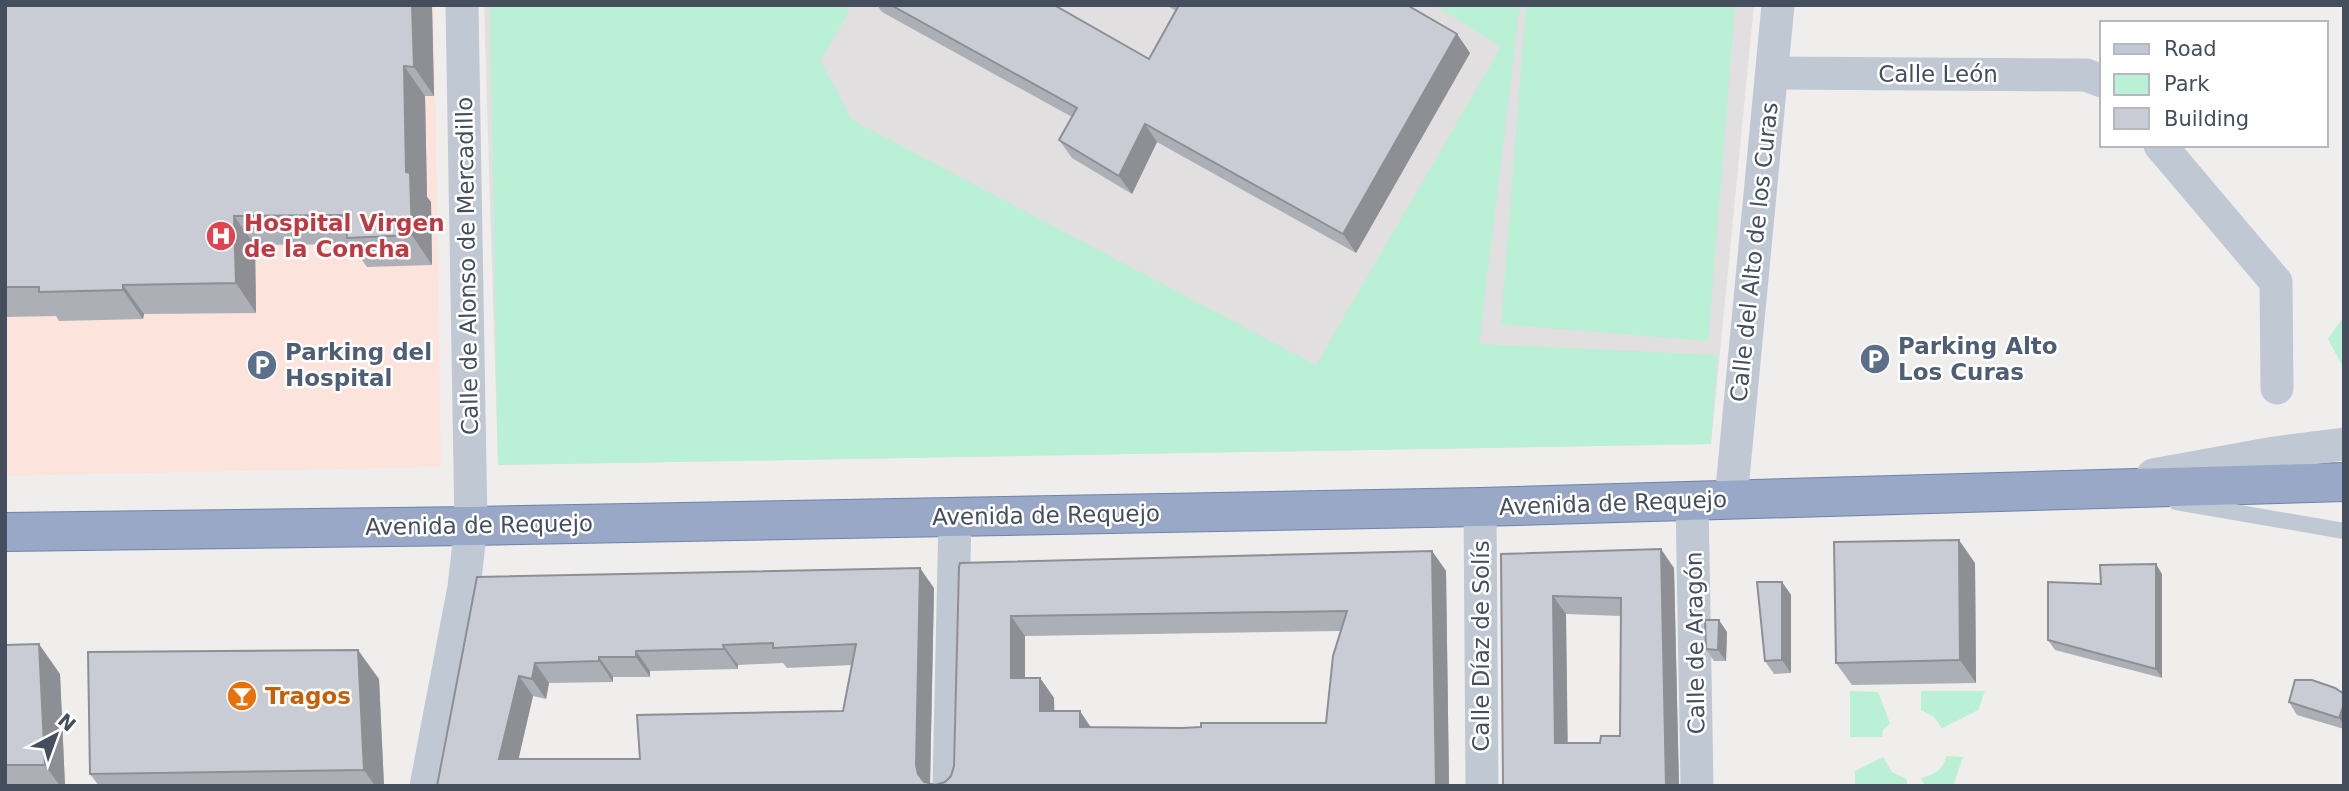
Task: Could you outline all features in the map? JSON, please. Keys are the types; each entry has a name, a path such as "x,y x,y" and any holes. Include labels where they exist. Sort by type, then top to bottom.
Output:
{"highway":[{"name":"Avenida de Requejo","path":"5,532 1480,507 2344,482"}],"street":[{"name":"Calle de Alonso de Mercadillo","path":"426,786 464,587 471,526 462,5"},
{"name":"Calle del Alto de los Curas","path":"1731,499 1778,5"},
{"name":"Calle León","path":"1772,73 2086,75 2100,80"},
{"path":"2162,147 2276,282 2277,388"},
{"path":"2087,488 2247,458 2344,444"},
{"name":"Calle de Aragón","path":"1692,500 1697,786"},
{"name":"Calle Díaz de Solís","path":"1480,507 1482,786"},
{"path":"949,786 955,517"}],"lane":[{"name":"Avenida de Requejo","path":"2087,488 2344,531"}],"shaded area":[{"name":"Hospital Virgen de la Concha","path":"5,5 434,5 441,467 5,476"},
{"path":"484,5 1754,5 1711,444 498,465"}],"green space":[{"path":"490,5 845,5 849,13 820,60 852,120 1316,365 1501,47 1435,5 1520,5 1479,344 1717,355 1711,444 498,465"},
{"path":"1526,5 1735,5 1708,341 1501,324"},
{"path":"2344,316 2344,369 2328,339"},
{"path":"1850,691 1878,692 1890,723 1883,730 1882,737 1850,737"},
{"path":"1921,691 1985,691 1978,710 1942,728 1934,717 1921,710"},
{"path":"1946,756 1963,757 1953,786 1925,786 1921,778 1937,771"},
{"path":"1883,757 1892,772 1907,779 1907,786 1855,786 1855,771"}],"building":[{"path":"5,5 412,5 414,67 404,66 406,172 410,173 412,235 347,238 345,215 234,216 236,283 123,285 123,290 39,292 39,287 5,287"},
{"path":"891,5 1054,5 1149,59 1179,5 1407,5 1457,34 1343,234 1145,124 1119,176 1059,140 1077,108"},
{"path":"1959,540 1960,660 1836,663 1834,542"},
{"path":"1661,549 1666,786 1503,786 1501,554","holes":["1553,596 1621,598 1620,736 1601,736 1600,743 1555,743"]},
{"path":"1432,551 1436,786 437,786 477,577 920,568 916,765 924,782 935,785 945,782 951,776 954,766 960,563","holes":["1347,611 1333,656 1326,723 1201,723 1201,727 1182,728 1080,727 1080,711 1040,711 1040,678 1011,678 1011,616","773,643 773,648 856,644 843,711 637,715 640,759 499,759 519,676 532,679 535,663 599,661 599,657 636,657 636,651 724,649 723,645"]},
{"path":"2156,564 2156,669 2048,640 2048,582 2101,584 2100,565"},
{"path":"1757,582 1782,582 1782,660 1765,661"},
{"path":"1705,620 1719,620 1718,650 1706,649"},
{"path":"39,644 45,765 5,765 5,645"},
{"path":"358,650 364,770 90,774 88,652"},
{"path":"2295,680 2312,680 2344,694 2339,718 2289,702"}],"place":[{"name":"Hospital Virgen de la Concha","path":"221,236"},
{"name":"Parking Alto Los Curas","path":"1875,359"},
{"name":"Parking del Hospital","path":"262,365"},
{"name":"Tragos","path":"242,696"}]}
